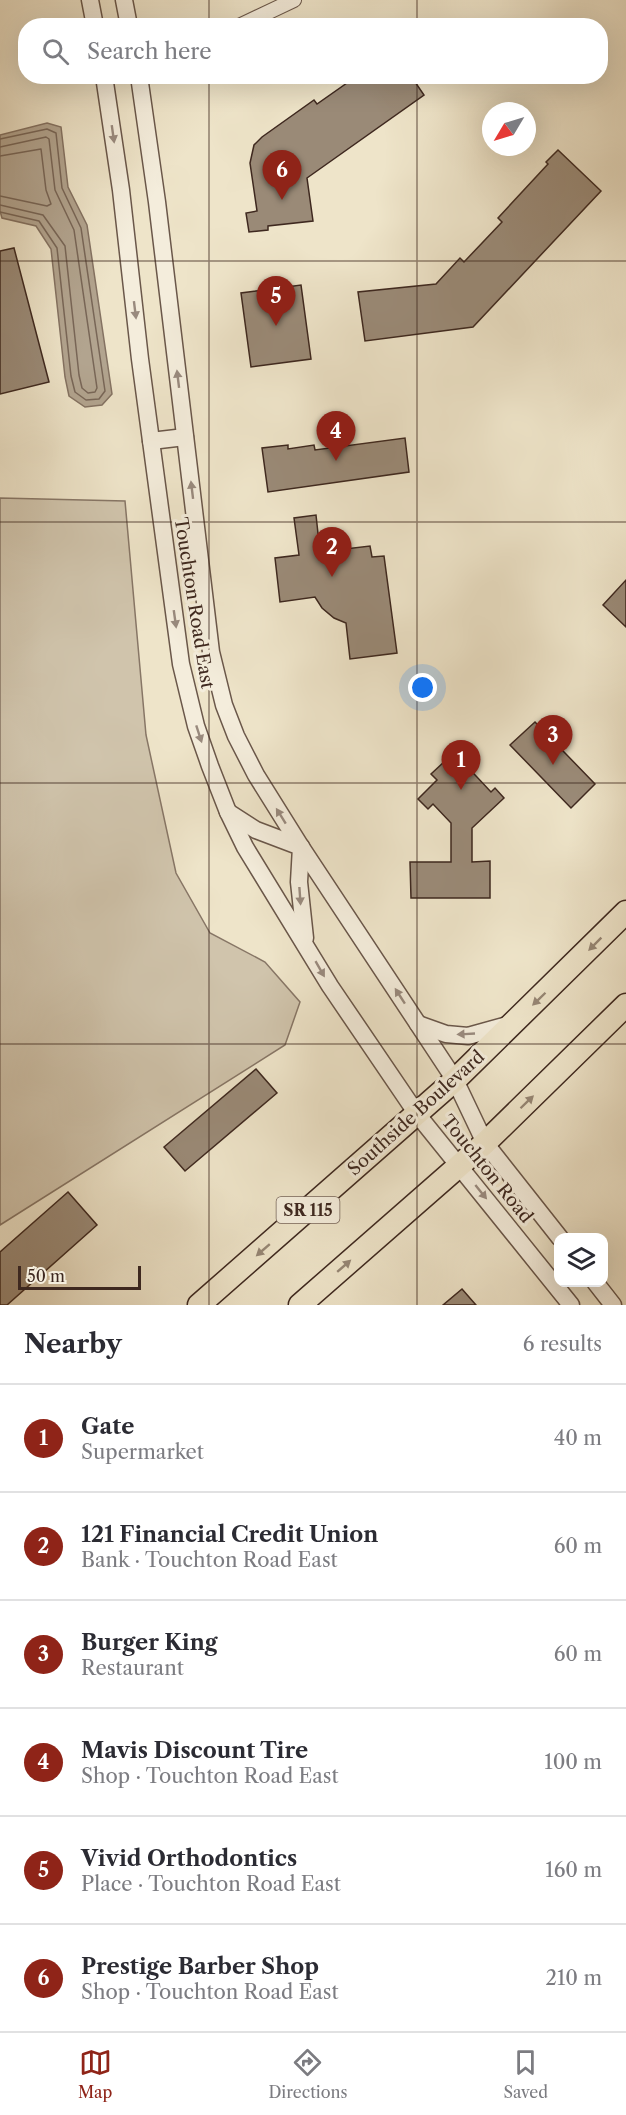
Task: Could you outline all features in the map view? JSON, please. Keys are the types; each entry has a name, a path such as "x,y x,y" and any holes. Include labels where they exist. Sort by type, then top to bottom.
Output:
{"highway":[{"name":"Southside Boulevard","path":"199,1305 455,1080 626,912"},
{"path":"300,1305 485,1143 626,1005"}],"street":[{"path":"90,0 93,18"},
{"path":"124,0 127,18"},
{"path":"255,18 294,0"},
{"name":"Touchton Road East","path":"105,84 121,190 181,664 196,726 228,812 245,847 330,986 417,1114"},
{"name":"Touchton Road East","path":"140,84 211,652 224,705 236,736 256,775 300,847 455,1080"},
{"path":"151,441 185,437"},
{"path":"228,812 256,830 300,847 299,882 306,945"},
{"path":"418,1024 446,1034 468,1036 514,1023"},
{"name":"Touchton Road","path":"455,1080 485,1143 556,1233"},
{"name":"Touchton Road","path":"417,1114 571,1305"},
{"path":"599,1287 613,1305"}],"shaded area":[{"path":"0,498 125,501 146,735 176,873 210,933 265,962 300,1002 285,1045 0,1225"}],"water":[{"path":"47,123 61,127 68,187 87,225 112,394 102,405 85,407 69,396 51,249 36,226 2,218 0,211 0,135"}],"building":[{"path":"346,84 416,84 424,95 307,178 313,221 268,226 268,230 249,232 246,213 257,211 250,163 254,145 314,100 317,104"},
{"path":"558,150 601,191 473,327 365,341 358,292 436,284 460,258 464,262 502,222 498,218"},
{"path":"14,248 49,382 0,394 0,251"},
{"path":"301,285 311,359 251,367 241,293"},
{"path":"405,438 409,472 268,492 262,448 288,445 288,449 314,445 315,450"},
{"path":"316,515 320,552 370,546 372,557 384,556 397,653 350,659 346,623 334,618 322,608 315,597 280,602 275,558 299,555 294,518"},
{"path":"626,580 626,627 603,605"},
{"path":"535,722 595,784 571,808 510,745"},
{"path":"461,760 491,792 495,788 504,798 472,828 472,862 490,861 490,898 411,898 410,862 451,862 451,823 433,804 428,809 418,799 437,780 431,774 445,761 452,768"},
{"path":"256,1069 277,1093 185,1171 164,1147"},
{"path":"68,1192 97,1225 7,1305 0,1305 0,1252"},
{"path":"462,1289 476,1305 443,1305"}],"place":[{"name":"Prestige Barber Shop","path":"282,200"},
{"name":"Vivid Orthodontics","path":"276,326"},
{"name":"Mavis Discount Tire","path":"336,461"},
{"name":"121 Financial Credit Union","path":"332,577"},
{"name":"Burger King","path":"553,765"},
{"name":"Gate","path":"461,790"}]}
